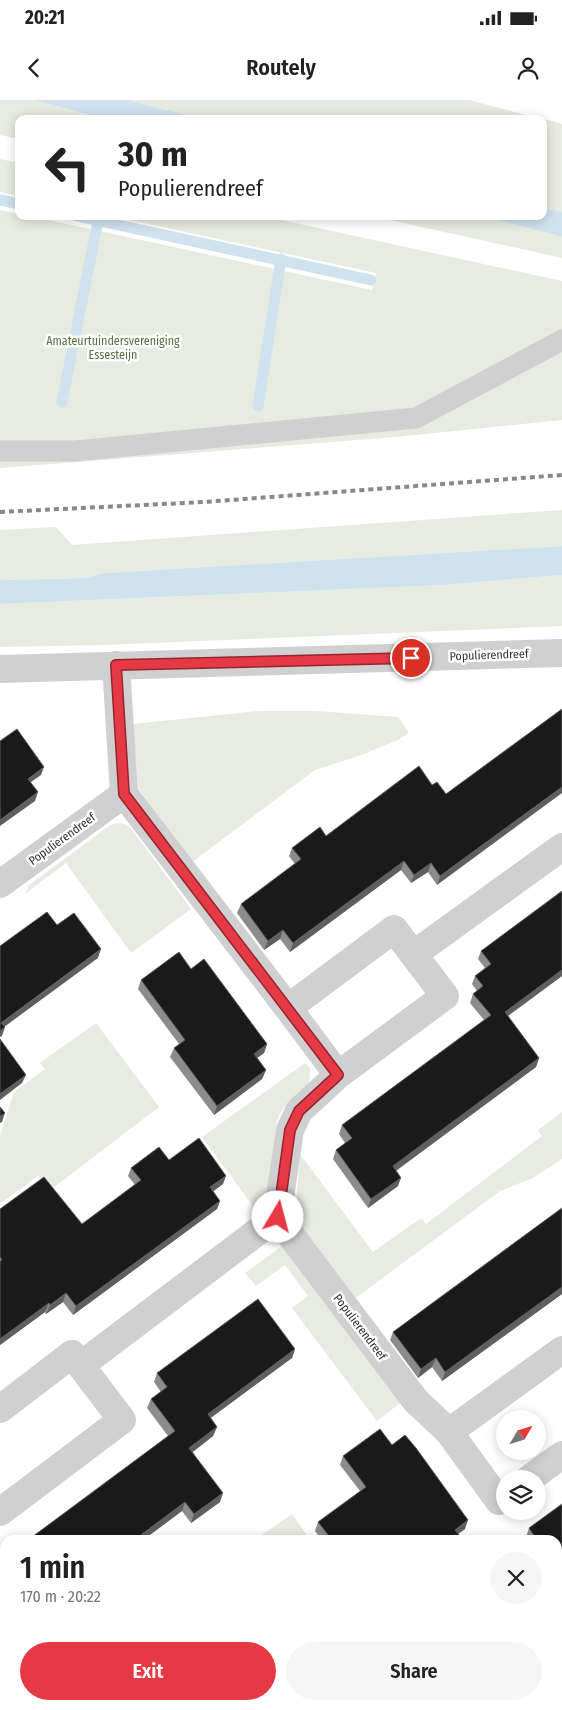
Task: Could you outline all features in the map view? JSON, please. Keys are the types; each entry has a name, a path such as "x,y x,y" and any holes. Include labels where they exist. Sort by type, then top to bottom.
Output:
{"street":[{"name":"Populierendreef","path":"0,669 562,652"},
{"path":"116,665 124,794 338,1075"},
{"name":"Populierendreef","path":"0,884 124,794"},
{"path":"414,954 562,847"},
{"path":"81,1365 278,1217 290,1130 299,1111 338,1075 445,996 394,929 288,1008"},
{"name":"Populierendreef","path":"278,1217 416,1401 449,1432 496,1497"},
{"path":"449,1432 562,1350"},
{"path":"0,1409 72,1354 122,1420 0,1512"},
{"path":"541,1470 562,1455"}],"lane":[{"path":"0,451 75,451 416,418 562,340"}],"green space":[{"path":"0,100 33,100 90,115 15,115 15,138 0,135"},
{"path":"129,100 469,100 526,115 186,115"},
{"path":"547,120 562,124 562,212 547,209"},
{"path":"0,159 15,162 15,195 0,192"},
{"name":"Amateurtuindersvereniging Essesteijn","path":"0,210 15,213 15,220 48,220 372,290 376,273 130,220 281,220 562,281 562,420 396,437 0,468"},
{"path":"390,220 497,220 562,237 562,258"},
{"path":"562,510 562,546 105,573 85,578 0,580 0,530 56,527 72,545"},
{"path":"562,575 562,626 102,645 0,647 0,604 444,585"},
{"path":"259,711 317,711 398,717 409,733 398,740 361,755 315,770 192,862 138,788 133,724"},
{"path":"121,823 130,827 191,909 131,953 66,863 25,894 29,885 112,824"},
{"path":"96,1023 159,1107 49,1191 38,1176 0,1204 0,1136 14,1092 45,1069 40,1063"},
{"path":"305,1063 310,1069 309,1086 286,1105 277,1121 266,1207 258,1213 202,1137"},
{"path":"562,1112 562,1159 533,1178 500,1191 353,1300 295,1222 300,1154 373,1252 421,1218 426,1224 542,1136 538,1130"},
{"path":"285,1244 404,1400 377,1421 292,1308 308,1296 285,1265 256,1286 245,1273"},
{"path":"292,1514 307,1535 261,1535"}],"water":[{"path":"33,100 129,100 186,115 90,115"},
{"path":"547,209 562,212 562,237 497,220 547,220"},
{"path":"562,546 562,575 444,585 0,604 0,580 85,578 105,573"}],"building":[{"path":"562,709 562,787 440,876 431,863 414,875 404,861 293,943 283,930 268,941 241,904 301,859 292,848 320,827 326,836 419,766 432,785 437,782 446,794"},
{"path":"17,729 44,767 28,779 38,792 0,820 0,741"},
{"path":"562,891 562,970 505,1012 539,1058 393,1166 401,1178 371,1199 336,1150 352,1138 342,1125 491,1015 473,994 483,986 475,976 491,964 481,951"},
{"path":"47,912 57,925 74,913 101,949 1,1023 5,1027 0,1031 0,946"},
{"path":"179,952 191,969 204,959 267,1044 254,1054 266,1070 217,1106 174,1048 185,1040 141,980"},
{"path":"0,1039 26,1075 0,1094"},
{"path":"0,1107 5,1113 0,1117"},
{"path":"199,1138 226,1176 210,1187 220,1201 76,1306 66,1293 50,1305 49,1303 0,1339 0,1261 2,1260 0,1257 0,1209 44,1177 82,1224 141,1180 131,1168 159,1147 169,1160"},
{"path":"562,1208 562,1287 445,1372 436,1358 421,1369 393,1332"},
{"path":"258,1299 295,1349 208,1414 217,1427 189,1448 223,1493 194,1514 185,1502 141,1535 35,1535 175,1431 151,1399 167,1387 157,1373"},
{"path":"380,1429 392,1445 405,1435 468,1520 455,1530 459,1535 328,1535 318,1522 366,1487 343,1456"},
{"path":"562,1504 562,1535 534,1535 529,1528 540,1520 546,1520 546,1516"}],"waterway":[{"path":"0,200 15,203"},
{"path":"95,220 371,280"},
{"path":"62,402 98,221"},
{"path":"258,406 281,259"}],"railway":[{"path":"0,512 204,502 562,475"}],"route":[{"path":"278,1217 290,1130 299,1111 338,1075 124,794 116,665 411,658"}]}
